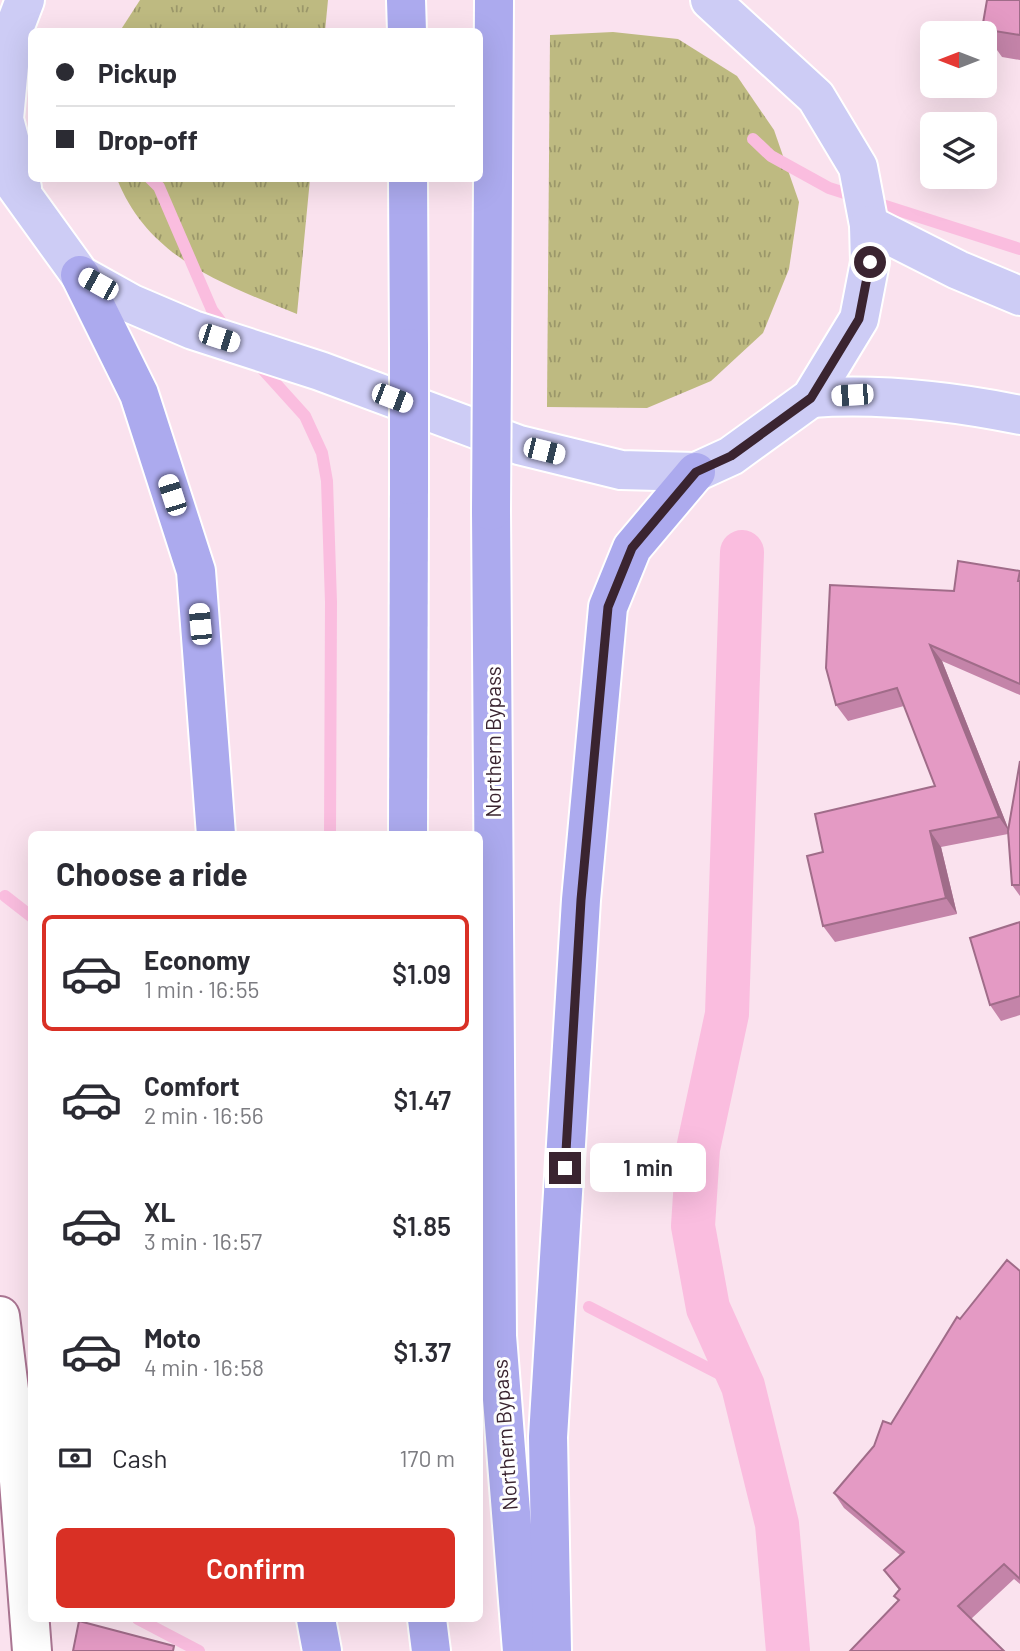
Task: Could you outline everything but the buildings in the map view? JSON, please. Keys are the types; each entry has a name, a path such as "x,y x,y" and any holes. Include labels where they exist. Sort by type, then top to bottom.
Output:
{"highway":[{"path":"406,0 407,28"},
{"name":"Northern Bypass","path":"494,2 491,512 497,1336 522,1651"},
{"path":"408,182 408,831"},
{"path":"80,275 139,394 196,571 216,831"},
{"path":"552,1651 548,1437 581,900 608,607 632,548 696,472"},
{"path":"317,1622 322,1651"},
{"path":"427,1622 430,1651"}],"main road":[{"path":"24,197 4,120 12,34 25,0"},
{"path":"0,163 80,275 132,303 193,330 320,371 519,445 621,470 696,472 731,456 811,398 859,319 870,262 869,225 858,167 816,97 710,0"},
{"path":"869,225 958,270 1020,296"},
{"path":"811,398 852,395 954,402 1020,415"}],"street":[{"path":"0,1316 17,1455 28,1599"},
{"path":"30,1622 32,1651"}],"green space":[{"path":"140,0 328,0 325,28 122,28"},
{"path":"613,32 678,39 737,76 774,130 799,202 789,269 763,333 711,381 647,408 547,407 550,35"},
{"path":"118,182 310,182 297,314 242,292 191,265 148,230 131,207"}],"waterway":[{"path":"753,139 771,156 829,188 1020,249"},
{"path":"154,182 159,187 212,310 227,330"},
{"path":"258,364 305,416 322,453 327,481 331,602 330,831"},
{"path":"742,552 727,1014 698,1149 693,1226 708,1308 743,1386 777,1524 788,1651"},
{"path":"5,896 28,914"},
{"path":"589,1307 743,1386"},
{"path":"144,1622 199,1651"}],"route":[{"path":"565,1168 581,900 608,607 632,548 696,472 731,456 811,398 859,319 870,262"}]}
